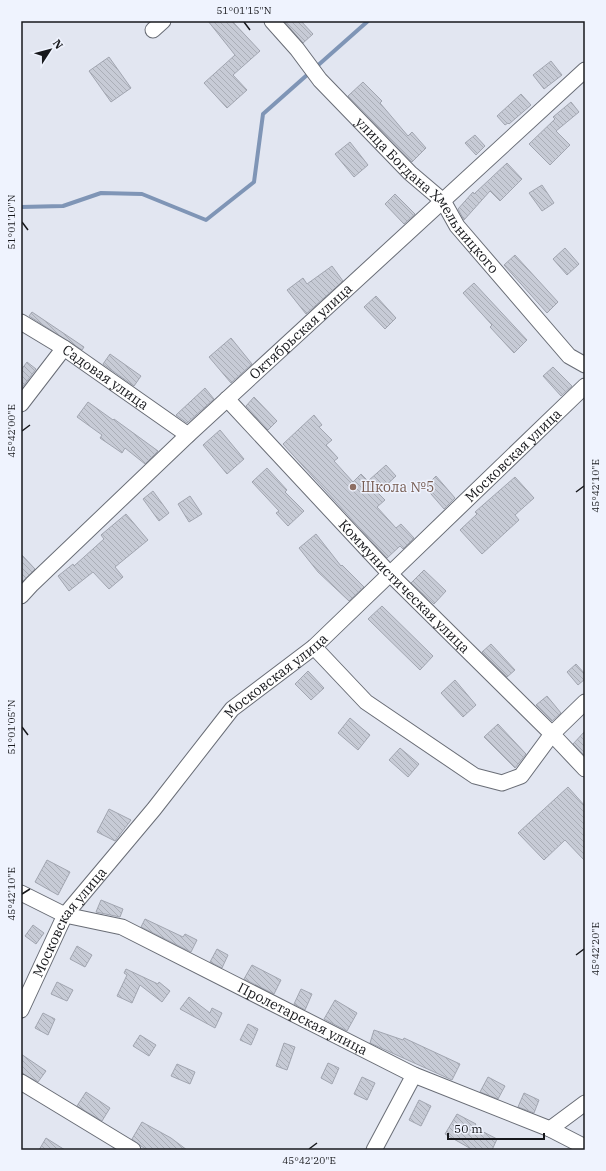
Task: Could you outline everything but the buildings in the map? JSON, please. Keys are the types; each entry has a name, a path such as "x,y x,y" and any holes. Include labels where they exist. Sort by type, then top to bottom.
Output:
{"street":[{"name":"улица Богдана Хмельницкого","path":"272,21 297,49 320,80 410,174 443,200 457,226 569,356 585,365"},
{"name":"Октябрьская улица","path":"21,596 188,435 585,70"},
{"name":"Садовая улица","path":"21,322 64,348 188,435"},
{"path":"21,404 64,348"},
{"name":"Московская улица","path":"21,1010 65,915 154,809 232,709 314,647 585,386"},
{"name":"Коммунистическая улица","path":"227,399 390,574 552,734 585,769"},
{"path":"314,647 366,702 475,776 502,783 521,776 552,734 585,702"},
{"name":"Пролетарская улица","path":"21,893 65,915 122,927 414,1075 550,1129 585,1147"},
{"path":"374,1150 414,1075"},
{"path":"21,1082 133,1150"},
{"path":"550,1129 585,1103"}],"waterway":[{"path":"21,207 63,206 101,193 142,194 206,220 254,182 263,114 368,21"}],"place":[{"name":"Школа №5","path":"353,487"}]}
